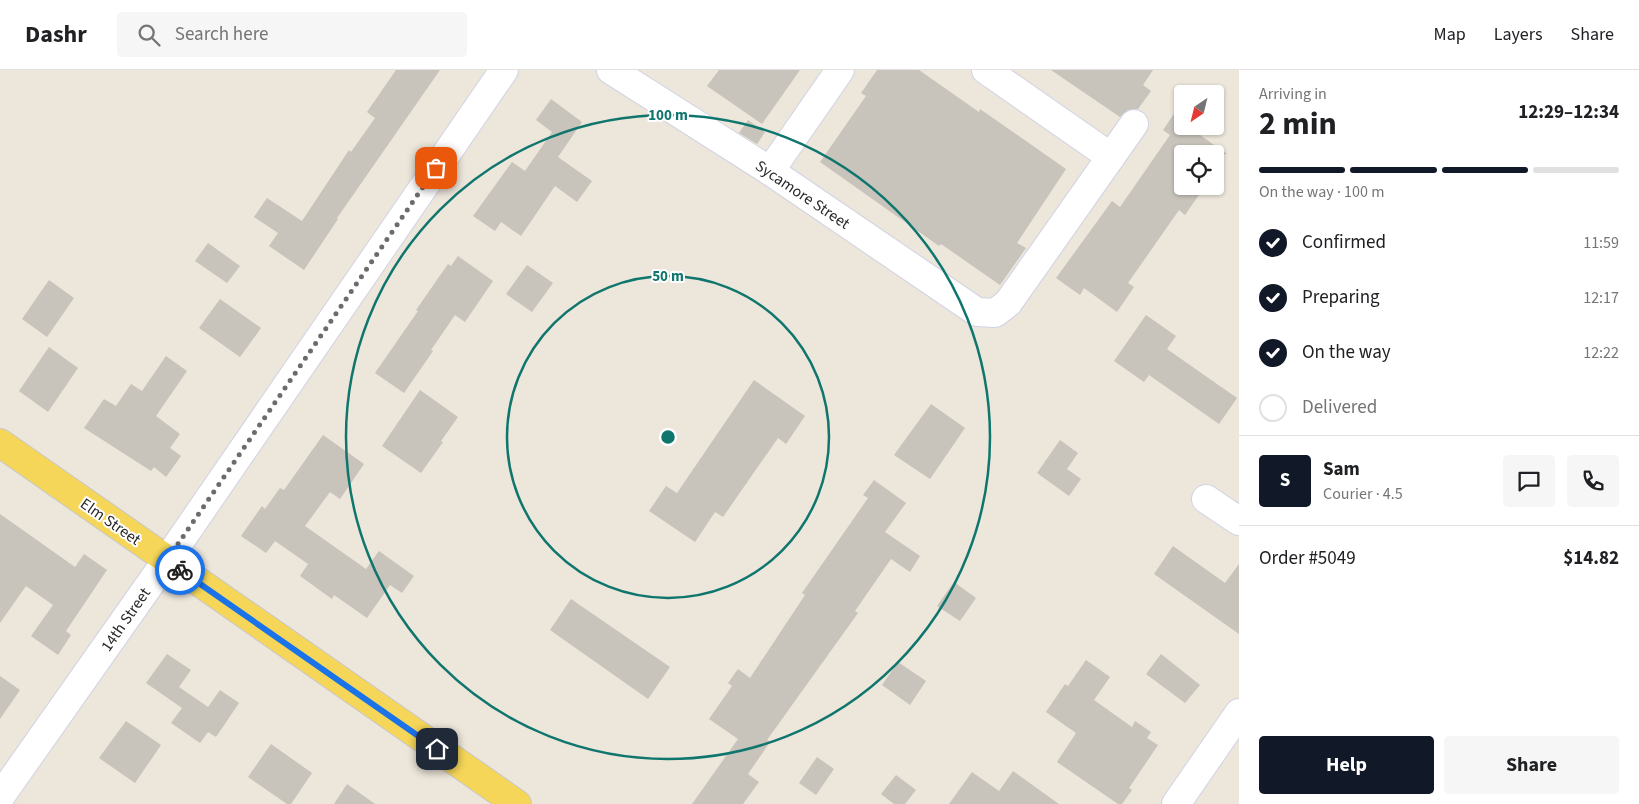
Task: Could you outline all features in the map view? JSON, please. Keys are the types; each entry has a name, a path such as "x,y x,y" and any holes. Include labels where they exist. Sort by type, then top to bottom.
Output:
{"main road":[{"name":"Elm Street","path":"0,443 517,804"}],"street":[{"name":"14th Street","path":"0,797 167,560 504,70"},
{"name":"Sycamore Street","path":"611,70 770,171 977,312 995,313 1008,303 1112,157"},
{"path":"770,171 840,70"},
{"path":"986,70 1112,157 1134,124"},
{"path":"1206,499 1239,521"},
{"path":"1176,804 1239,713"}],"building":[{"path":"396,70 440,70 337,218 304,270 269,246 278,233 254,217 267,198 302,221 349,150 351,152 375,118 367,112"},
{"path":"719,70 800,70 762,124 707,86"},
{"path":"877,70 919,70 979,112 980,109 1066,169 1017,243 1026,248 1000,285 941,244 939,246 820,162 866,96 861,93"},
{"path":"1051,70 1153,70 1143,85 1151,91 1138,109 1128,110 1120,117"},
{"path":"551,99 582,122 558,157 592,181 577,202 555,186 521,236 501,222 495,231 473,216 512,162 525,171 552,132 536,120"},
{"path":"1174,114 1174,135 1200,135 1214,145 1174,145 1174,195 1199,195 1185,215 1179,210 1128,283 1134,287 1117,312 1084,288 1080,295 1056,278 1112,201 1120,207 1170,135 1163,130"},
{"path":"748,120 765,132 757,144 739,133"},
{"path":"208,243 240,266 227,283 195,261"},
{"path":"458,256 493,281 465,322 455,315 404,393 375,373 448,264 451,266"},
{"path":"527,265 553,283 532,312 506,294"},
{"path":"49,280 74,298 47,337 22,319"},
{"path":"220,299 261,328 240,357 199,328"},
{"path":"1146,315 1176,336 1167,349 1237,398 1219,424 1149,375 1144,382 1114,361"},
{"path":"49,347 78,368 48,412 19,391"},
{"path":"166,356 187,371 156,416 180,434 170,448 181,456 166,477 154,467 151,471 84,428 104,399 116,406 131,384 142,391"},
{"path":"754,380 805,416 786,444 778,438 723,517 715,512 695,542 649,511 666,486 677,493"},
{"path":"420,390 458,417 421,473 382,446"},
{"path":"931,404 965,428 930,479 894,455"},
{"path":"323,435 364,464 340,499 330,492 305,526 366,569 379,551 414,576 402,593 390,585 367,618 334,595 332,599 300,576 308,564 275,541 266,553 241,536 262,506 265,509 280,488 284,490"},
{"path":"1060,440 1078,453 1067,469 1081,479 1069,496 1037,473"},
{"path":"874,480 906,503 885,532 920,556 910,572 891,559 855,611 858,613 767,740 770,742 748,774 759,782 743,804 692,804 738,739 709,719 732,686 728,683 738,669 750,678 805,595 802,593 868,498 863,495"},
{"path":"0,514 75,567 84,554 107,570 66,631 71,635 58,655 31,636 53,605 26,586 0,623"},
{"path":"1173,546 1225,583 1239,564 1239,634 1154,574"},
{"path":"954,582 976,598 960,621 937,606"},
{"path":"571,599 670,667 648,699 550,630"},
{"path":"167,654 191,670 179,687 208,707 220,690 239,703 216,737 208,732 200,743 171,723 182,708 146,683"},
{"path":"1161,654 1200,685 1185,703 1146,674"},
{"path":"1086,660 1110,677 1094,700 1132,727 1135,721 1151,732 1147,738 1158,745 1129,788 1132,790 1122,804 1118,804 1057,762 1076,733 1046,712 1065,684 1068,686"},
{"path":"898,662 926,681 910,705 882,685"},
{"path":"0,676 20,690 0,719"},
{"path":"126,721 161,745 135,783 99,758"},
{"path":"271,744 312,773 291,804 287,804 248,777"},
{"path":"817,757 834,769 816,795 799,783"},
{"path":"1013,771 1059,804 949,804 972,772 999,791"},
{"path":"896,775 916,790 905,804 894,804 881,794"},
{"path":"347,784 375,804 334,804"}],"way so far":[{"path":"180,570 167,560 436,168"}],"route":[{"path":"180,570 437,749"}]}
